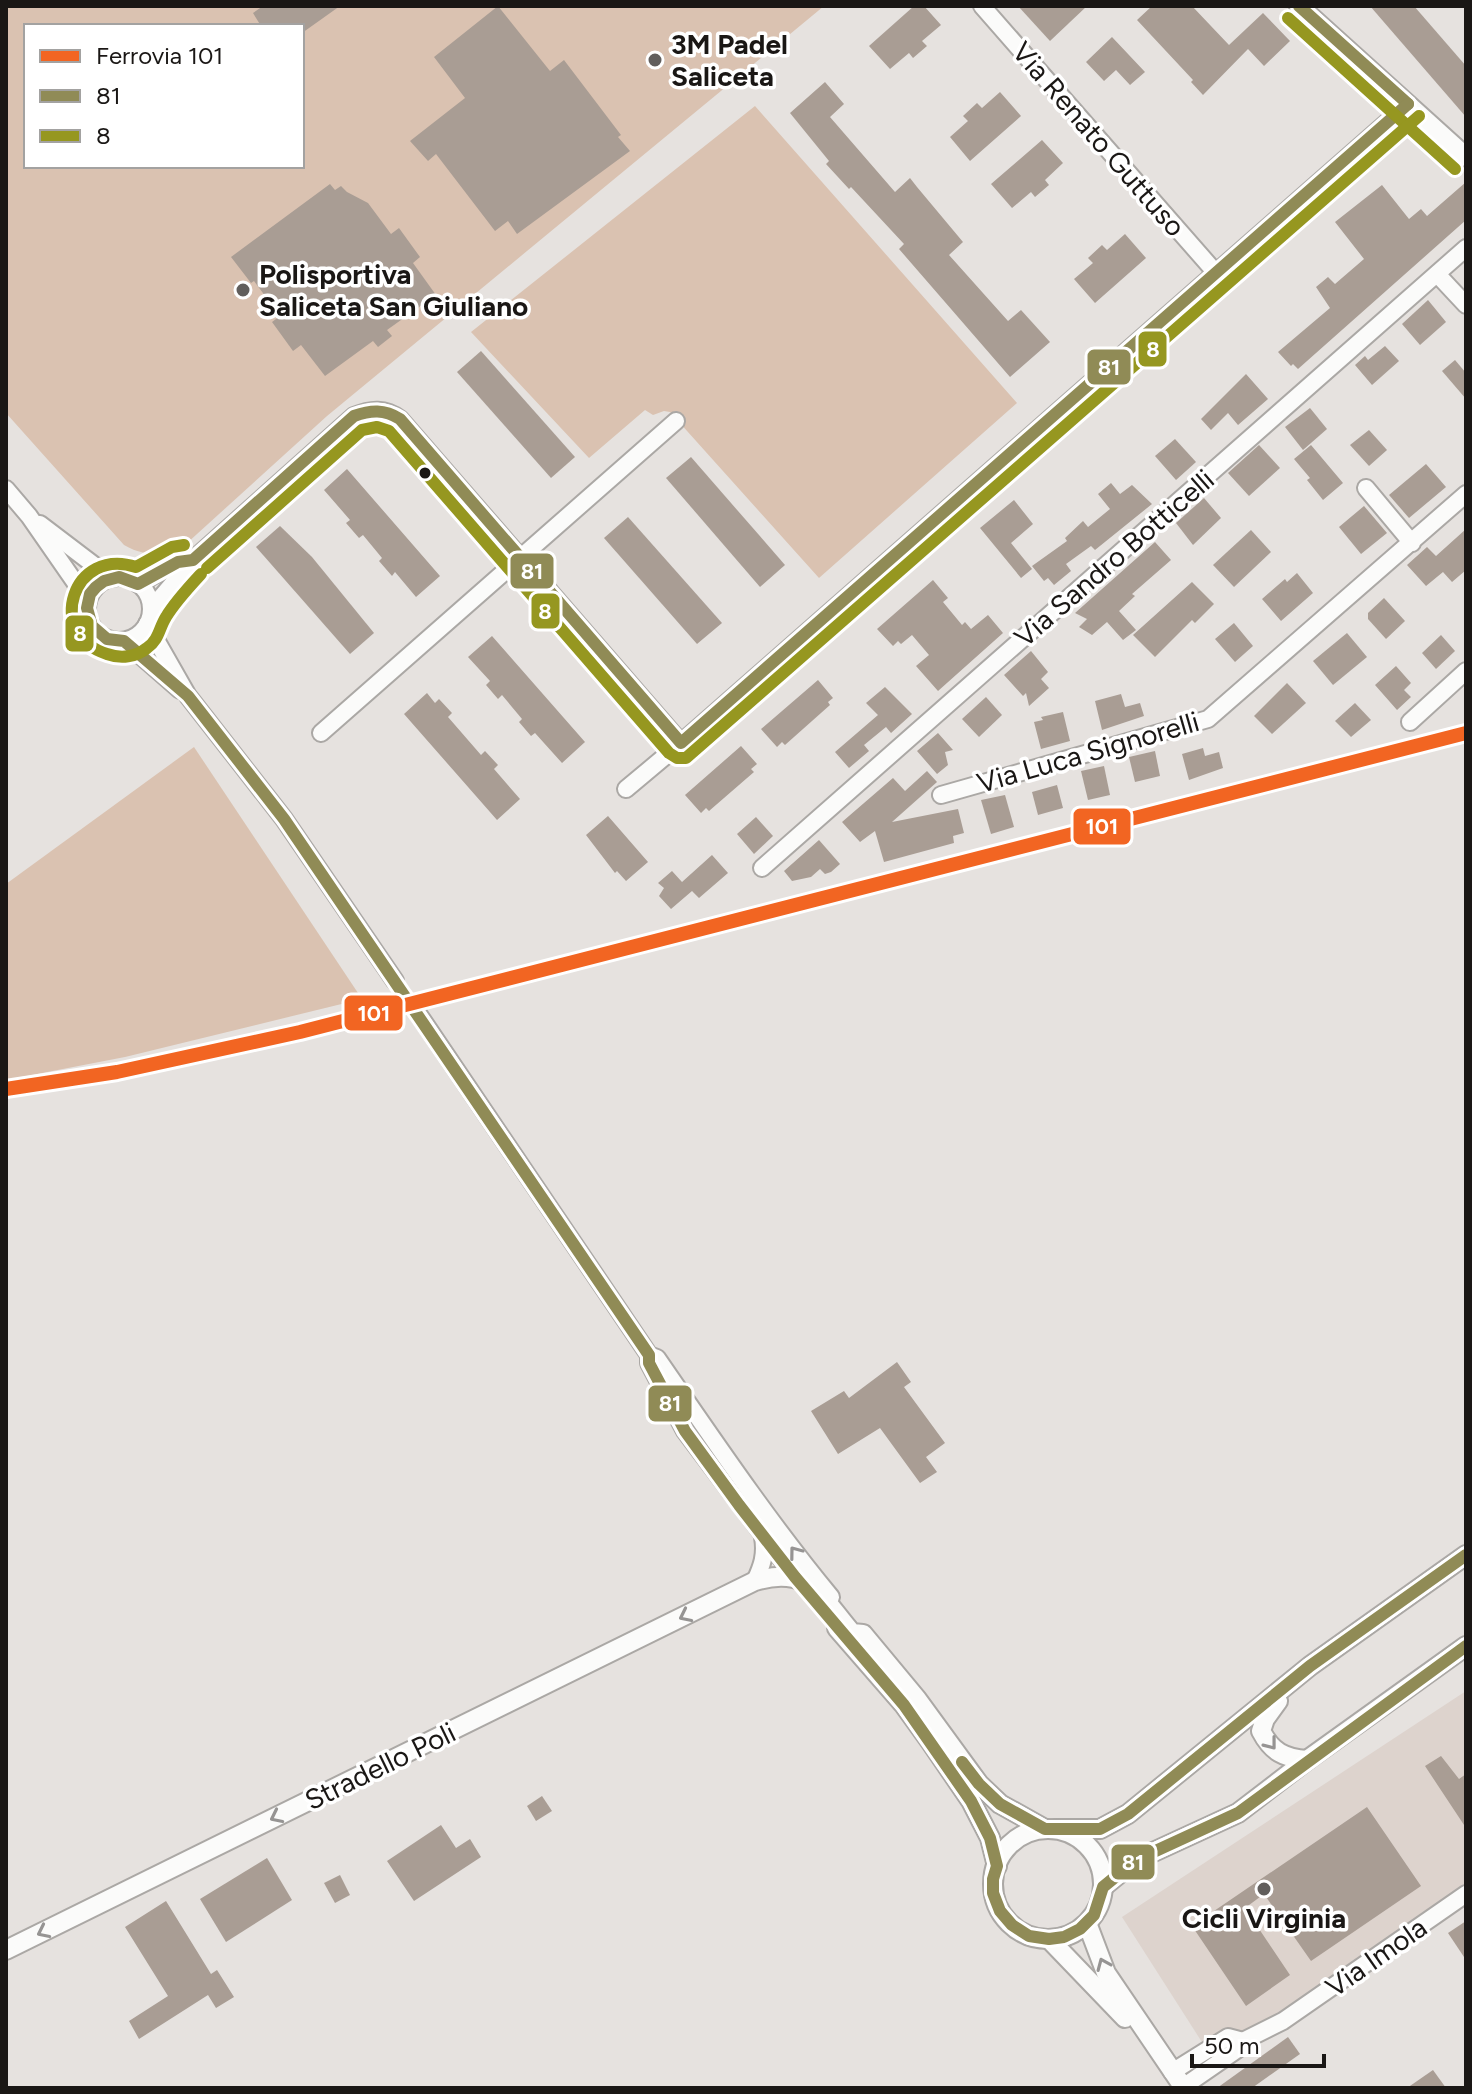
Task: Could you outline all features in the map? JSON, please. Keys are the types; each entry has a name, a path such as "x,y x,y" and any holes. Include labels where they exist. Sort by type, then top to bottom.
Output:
{"street":[{"name":"Via Renato Guttuso","path":"982,6 1216,273"},
{"path":"1306,8 1466,157"},
{"path":"626,789 1408,104"},
{"name":"Via Sandro Botticelli","path":"762,868 1466,248"},
{"path":"1437,274 1466,305"},
{"path":"111,578 96,587 88,601 88,617 95,631 107,639 124,641 138,636 149,616 193,560 354,416 366,411 390,412 400,419 681,743"},
{"path":"321,733 676,421"},
{"path":"1366,488 1412,543"},
{"path":"6,489 29,516 88,601"},
{"name":"Via Luca Signorelli","path":"941,795 1208,719 1466,494"},
{"path":"29,516 111,578 129,579 138,584 148,597 149,616 188,696"},
{"path":"138,584 178,562 193,560"},
{"path":"124,641 188,696 284,819 395,981"},
{"path":"1410,722 1466,671"},
{"path":"419,1015 649,1355 649,1363 685,1431 795,1577 904,1705 971,1801 990,1838 997,1866"},
{"path":"649,1355 657,1358 800,1559 917,1699 979,1784 1000,1804 1050,1829 1079,1838 1091,1849 1102,1869 1103,1887 1094,1915 1064,1937 1049,1939 1029,1936 1012,1925 1000,1911 993,1893 1000,1857 1015,1839 1026,1833 1050,1829 1100,1829 1128,1814 1310,1666 1466,1555"},
{"path":"716,1443 716,1456 742,1496 739,1505"},
{"path":"755,1581 765,1551 763,1535"},
{"name":"Stradello Poli","path":"6,1950 755,1581 771,1576 795,1577"},
{"path":"795,1577 808,1581 852,1633 863,1634"},
{"path":"1103,1887 1136,1860 1238,1813 1466,1646"},
{"path":"1307,1760 1279,1754 1267,1743 1261,1731 1271,1708 1310,1666"},
{"name":"Via Imola","path":"1184,2088 1238,2049 1243,2041 1283,2021 1466,1894"},
{"path":"1087,1923 1106,1973 1184,2088"},
{"path":"1049,1939 1156,2050"},
{"name":"Via Imola","path":"1172,2072 1228,2037 1243,2041"}],"shaded area":[{"name":"Polisportiva Saliceta San Giuliano","path":"6,6 824,6 327,416 175,554 149,554 124,545 6,413"},
{"path":"755,106 1017,403 819,578 670,412 653,415 645,410 589,458 471,332"},
{"path":"194,747 362,999 125,1057 6,1080 6,884"},
{"path":"1466,1691 1466,1886 1214,2061 1122,1917"}],"building":[{"path":"263,6 340,6 304,32 304,24 260,24 253,13"},
{"path":"498,6 550,71 564,60 630,151 517,234 508,221 495,231 436,154 428,161 410,141 465,98 434,57"},
{"path":"914,6 924,6 941,25 922,41 927,46 913,58 909,53 890,69 869,46"},
{"path":"1018,6 1087,6 1050,41"},
{"path":"1152,6 1192,6 1229,45 1263,13 1290,41 1264,66 1248,49 1203,95 1191,82 1193,80 1137,20"},
{"path":"1370,6 1414,6 1466,66 1466,117"},
{"path":"1112,37 1145,72 1130,85 1116,70 1104,81 1086,62"},
{"path":"825,82 844,104 830,117 895,192 910,178 963,242 949,255 1008,321 1021,310 1050,342 1010,377 899,249 904,244 826,164 829,161 790,113"},
{"path":"1000,92 1021,116 970,161 950,137 968,121 963,116 977,103 982,108"},
{"path":"1042,140 1063,163 1045,180 1049,185 1035,197 1031,192 1012,208 991,184"},
{"path":"1466,182 1466,220 1298,369 1293,364 1291,366 1278,352 1330,308 1316,287 1328,277 1335,284 1364,259 1335,222 1382,185 1409,219 1421,209 1427,216"},
{"path":"330,184 335,190 341,186 368,203 391,234 399,228 420,257 413,263 436,295 387,330 392,336 378,347 373,341 325,376 301,345 293,351 272,322 280,316 231,257"},
{"path":"1125,234 1146,258 1095,303 1074,279 1093,263 1088,258 1102,245 1107,250"},
{"path":"1428,300 1446,322 1420,345 1402,324"},
{"path":"1385,346 1399,361 1372,385 1355,365 1365,356 1368,360"},
{"path":"481,351 575,457 551,478 457,372"},
{"path":"1455,360 1466,373 1466,399 1442,371"},
{"path":"1246,374 1268,399 1238,425 1228,413 1211,430 1201,419"},
{"path":"1310,408 1327,429 1303,450 1285,427"},
{"path":"1369,430 1387,450 1369,466 1350,445"},
{"path":"1175,439 1196,462 1176,480 1155,456"},
{"path":"1259,445 1280,468 1249,496 1228,473"},
{"path":"1311,445 1343,483 1323,500 1294,459"},
{"path":"691,457 785,565 760,587 666,478"},
{"path":"1426,464 1446,487 1409,518 1389,495"},
{"path":"347,469 440,576 416,597 395,572 392,576 379,561 382,558 363,535 359,538 346,523 350,520 324,490"},
{"path":"1111,483 1120,494 1132,485 1152,504 1095,550 1091,546 1066,564 1071,571 1054,585 1048,578 1044,581 1032,566 1067,541 1065,538 1083,521 1088,527 1110,509 1098,494"},
{"path":"1204,498 1221,518 1193,545 1176,523"},
{"path":"1014,500 1033,524 1011,543 1032,569 1021,578 980,528"},
{"path":"1364,506 1387,533 1361,554 1339,527"},
{"path":"628,517 722,623 697,644 604,538"},
{"path":"280,526 312,557 374,633 350,654 256,547"},
{"path":"1466,529 1466,570 1452,582 1443,572 1426,586 1407,565 1427,547 1436,556"},
{"path":"1251,530 1271,552 1234,587 1213,565"},
{"path":"1155,542 1171,560 1132,594 1135,596 1119,611 1136,630 1123,640 1107,622 1092,635 1079,627 1087,619 1075,613"},
{"path":"1297,573 1313,593 1281,621 1262,599"},
{"path":"933,580 948,598 943,602 962,625 965,622 971,629 988,615 1003,633 938,691 916,666 929,655 912,635 893,646 877,629"},
{"path":"1192,582 1214,604 1195,623 1192,620 1155,657 1133,635"},
{"path":"1384,598 1405,621 1386,639 1368,619 1368,613"},
{"path":"1234,623 1253,646 1235,662 1215,639"},
{"path":"1347,633 1367,657 1333,685 1313,661"},
{"path":"1441,635 1455,651 1436,669 1422,653"},
{"path":"492,636 585,742 562,763 535,733 531,736 519,722 522,719 502,695 498,699 486,685 490,681 468,657"},
{"path":"1031,651 1048,672 1041,679 1049,688 1029,706 1026,693 1023,696 1004,675"},
{"path":"1396,666 1411,683 1404,690 1411,697 1397,710 1375,685"},
{"path":"818,680 833,698 828,702 830,705 785,745 782,742 777,747 761,729"},
{"path":"1287,683 1306,703 1272,734 1254,716"},
{"path":"885,687 912,714 891,733 886,727 864,745 869,751 849,768 835,752 878,715 866,703"},
{"path":"427,693 435,703 439,699 452,713 448,717 481,755 485,751 498,765 494,769 520,799 497,820 404,714"},
{"path":"1121,694 1125,707 1140,703 1144,716 1102,730 1095,701"},
{"path":"986,697 1002,715 979,737 962,719"},
{"path":"1355,703 1371,720 1351,737 1335,721"},
{"path":"1063,712 1070,741 1041,749 1034,722 1043,720 1041,717"},
{"path":"938,733 953,750 945,752 948,765 937,774 917,751"},
{"path":"741,746 757,764 751,769 754,772 709,811 706,808 701,813 685,795"},
{"path":"1203,748 1205,756 1219,752 1223,768 1189,780 1182,754"},
{"path":"1155,751 1160,776 1135,782 1129,757"},
{"path":"1104,766 1110,795 1088,800 1081,771"},
{"path":"927,771 937,782 892,822 958,809 964,833 953,836 954,843 884,862 875,831 860,842 842,822 893,778 905,791"},
{"path":"1057,785 1063,808 1038,815 1032,792"},
{"path":"1005,795 1014,827 991,834 981,800"},
{"path":"608,816 648,862 626,881 617,871 615,873 586,835"},
{"path":"756,817 773,836 754,854 737,834"},
{"path":"819,840 840,864 831,872 825,874 820,869 811,877 792,881 784,871"},
{"path":"712,855 728,873 699,898 692,891 671,909 659,896 664,888 658,883 672,871 682,882"},
{"path":"897,1362 911,1382 904,1387 945,1443 926,1457 937,1472 920,1483 880,1428 838,1454 811,1411 844,1391 849,1398"},
{"path":"1441,1756 1459,1779 1466,1774 1466,1828 1425,1766"},
{"path":"542,1796 552,1811 536,1821 527,1806"},
{"path":"1367,1807 1421,1886 1311,1961 1264,1894 1245,1908 1290,1975 1246,2006 1192,1926"},
{"path":"441,1825 456,1848 470,1839 481,1857 414,1901 387,1861"},
{"path":"267,1858 292,1900 226,1942 200,1899"},
{"path":"340,1875 350,1895 335,1903 324,1883"},
{"path":"166,1901 211,1974 217,1970 234,1997 216,2008 208,1995 139,2039 129,2021 168,1996 125,1927"},
{"path":"1466,1921 1466,1960 1448,1933"},
{"path":"1288,2037 1300,2054 1252,2088 1217,2088"},
{"path":"1433,2070 1446,2088 1407,2088"}],"tunnel":[{"path":"395,981 419,1015"}],"rail line":[{"name":"101","path":"6,1089 117,1072 300,1032 1466,733"}],"transit line":[{"name":"81","path":"1299,6 1408,104"},
{"name":"8","path":"1288,18 1455,169"},
{"name":"81","path":"1408,104 681,743 400,419 383,412 354,416 193,560 178,562 138,584 119,577 104,581 90,594 87,608 92,626 107,639 124,641 188,696 284,819 649,1355 649,1363 685,1431 795,1577 904,1705 971,1801 990,1838 997,1866 993,1893 1000,1911 1012,1925 1029,1936 1049,1939 1064,1937 1080,1929 1094,1915 1103,1887 1136,1860 1238,1813 1466,1646"},
{"name":"8","path":"207,568 362,430 377,427 389,431 669,753 677,758 686,758 1419,116"},
{"name":"8","path":"184,545 172,547 136,567 114,564 96,569 83,580 74,595 72,612 76,629 88,644 112,656 138,653 154,641 170,611 201,574"},
{"name":"81","path":"962,1762 1000,1804 1045,1829 1100,1829 1128,1814 1310,1666 1466,1555"}],"place":[{"name":"3M Padel Saliceta","path":"655,60"},
{"name":"Polisportiva Saliceta San Giuliano","path":"243,290"},
{"name":"Cicli Virginia","path":"1264,1889"}]}
